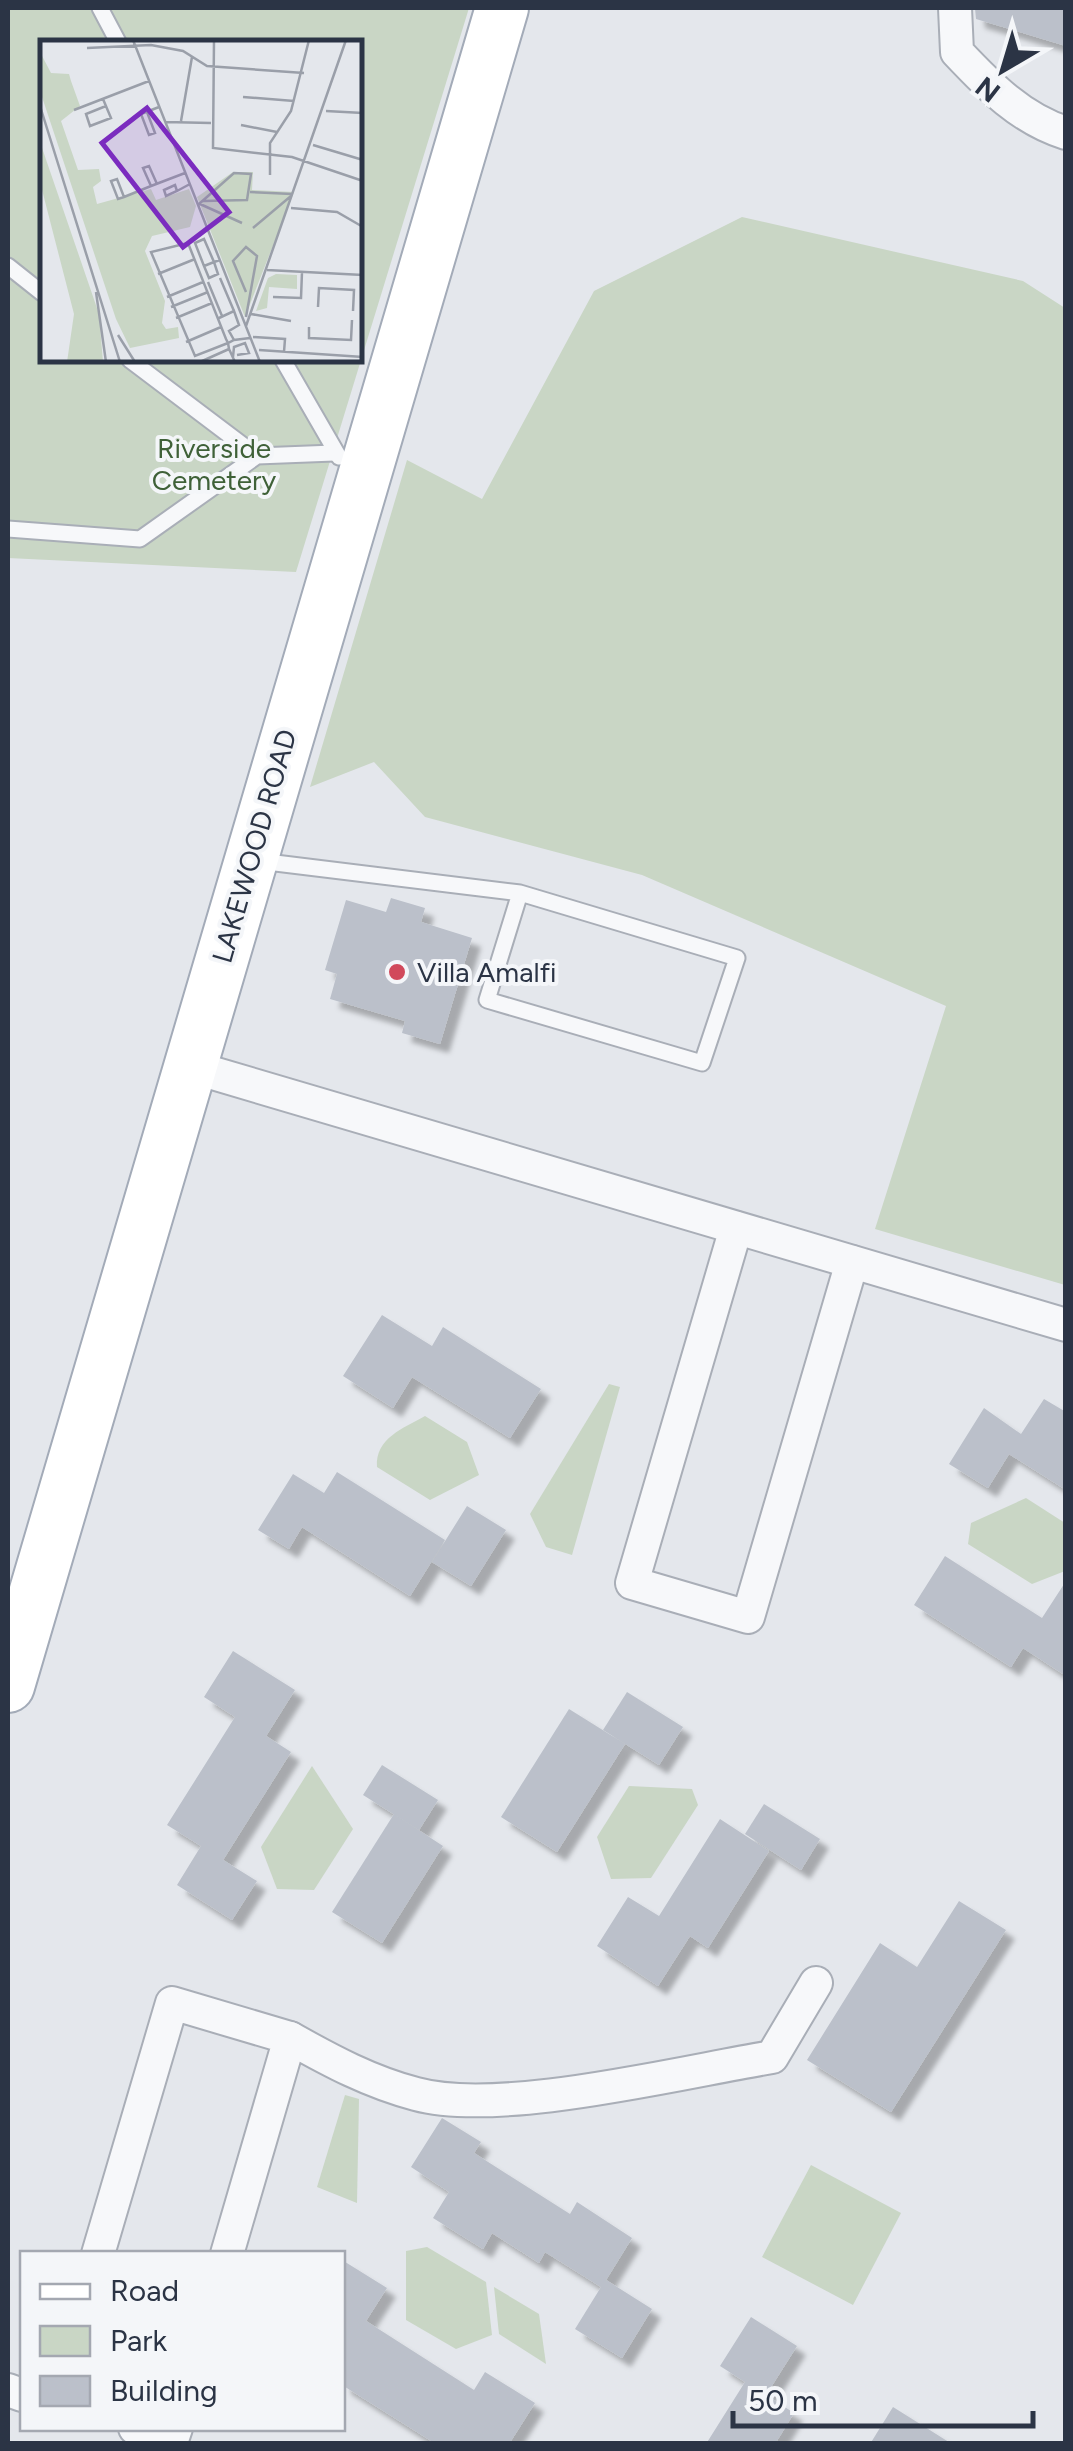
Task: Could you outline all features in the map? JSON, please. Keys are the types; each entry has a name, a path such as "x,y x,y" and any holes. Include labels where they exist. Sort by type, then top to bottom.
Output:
{"main road":[{"name":"LAKEWOOD ROAD","path":"8,1686 250,860 349,463 502,8"}],"street":[{"path":"955,8 957,52 994,91 1042,126 1066,133"},
{"path":"189,1066 1066,1325"},
{"path":"736,1228 632,1583 748,1618 852,1262"},
{"path":"99,2251 172,2003 290,2038 348,2070 419,2095 505,2100 772,2057 816,1983"},
{"path":"228,2251 290,2038"},
{"path":"144,2431 172,2440 175,2431"}],"lane":[{"path":"100,8 117,40"},
{"path":"8,266 40,291"},
{"path":"133,362 257,456 349,463"},
{"path":"284,362 349,463"},
{"path":"8,529 140,539 257,456"},
{"path":"250,860 520,893 737,958 702,1062 487,1000 520,893"}],"green space":[{"name":"Riverside Cemetery","path":"8,8 469,8 362,357 362,40 40,40 40,362 360,362 296,572 8,558"},
{"path":"742,217 1023,281 1065,308 1065,1285 875,1229 946,1006 642,875 425,817 374,762 310,787 407,460 482,499 594,291"},
{"path":"609,1384 620,1387 572,1555 546,1547 530,1514"},
{"path":"425,1416 467,1442 479,1475 430,1500 377,1467 386,1441"},
{"path":"1026,1498 1065,1523 1065,1571 1032,1584 968,1544 971,1523"},
{"path":"312,1766 353,1829 314,1890 277,1889 261,1847"},
{"path":"629,1786 692,1789 698,1805 651,1878 611,1879 597,1837"},
{"path":"345,2095 359,2099 357,2203 317,2187"},
{"path":"811,2165 901,2213 853,2305 762,2257"},
{"path":"427,2247 486,2282 492,2335 456,2349 406,2320 406,2251"},
{"path":"494,2287 539,2314 546,2364 499,2334"}],"building":[{"path":"975,8 1066,8 1066,46 976,19"},
{"name":"Villa Amalfi","path":"391,898 425,908 421,922 472,938 440,1044 402,1033 405,1021 330,999 337,974 325,970 346,900 386,912"},
{"path":"382,1315 432,1346 443,1327 541,1389 510,1438 412,1377 393,1408 343,1376"},
{"path":"1044,1399 1066,1412 1066,1490 1009,1454 988,1488 949,1464 984,1408 1021,1434"},
{"path":"337,1472 445,1540 410,1596 302,1527 289,1549 258,1530 293,1474 324,1493"},
{"path":"467,1506 506,1530 471,1586 432,1562"},
{"path":"945,1556 1042,1618 1066,1581 1066,1676 1023,1648 1011,1667 914,1605"},
{"path":"233,1651 295,1690 266,1736 291,1752 223,1860 257,1881 232,1920 177,1885 201,1846 167,1825 235,1717 204,1697"},
{"path":"627,1692 683,1727 659,1765 603,1730"},
{"path":"569,1709 625,1744 557,1852 501,1817"},
{"path":"382,1765 438,1800 419,1830 363,1795"},
{"path":"764,1804 820,1839 801,1870 745,1834"},
{"path":"394,1814 443,1846 382,1943 332,1912"},
{"path":"720,1819 769,1851 708,1948 690,1936 658,1986 597,1946 628,1897 659,1916"},
{"path":"959,1901 1006,1930 891,2112 807,2060 880,1943 917,1967"},
{"path":"442,2118 481,2142 474,2153 570,2214 577,2202 632,2238 606,2280 652,2309 622,2358 575,2329 601,2287 545,2252 539,2263 492,2233 483,2249 433,2218 449,2192 411,2167"},
{"path":"345,2262 387,2288 366,2321 474,2390 485,2372 535,2403 509,2444 436,2444 345,2387"},
{"path":"751,2317 797,2346 766,2395 794,2413 775,2444 706,2444 745,2382 720,2366"},
{"path":"893,2407 952,2444 870,2444"}],"place":[{"name":"Villa Amalfi","path":"397,972"}]}
